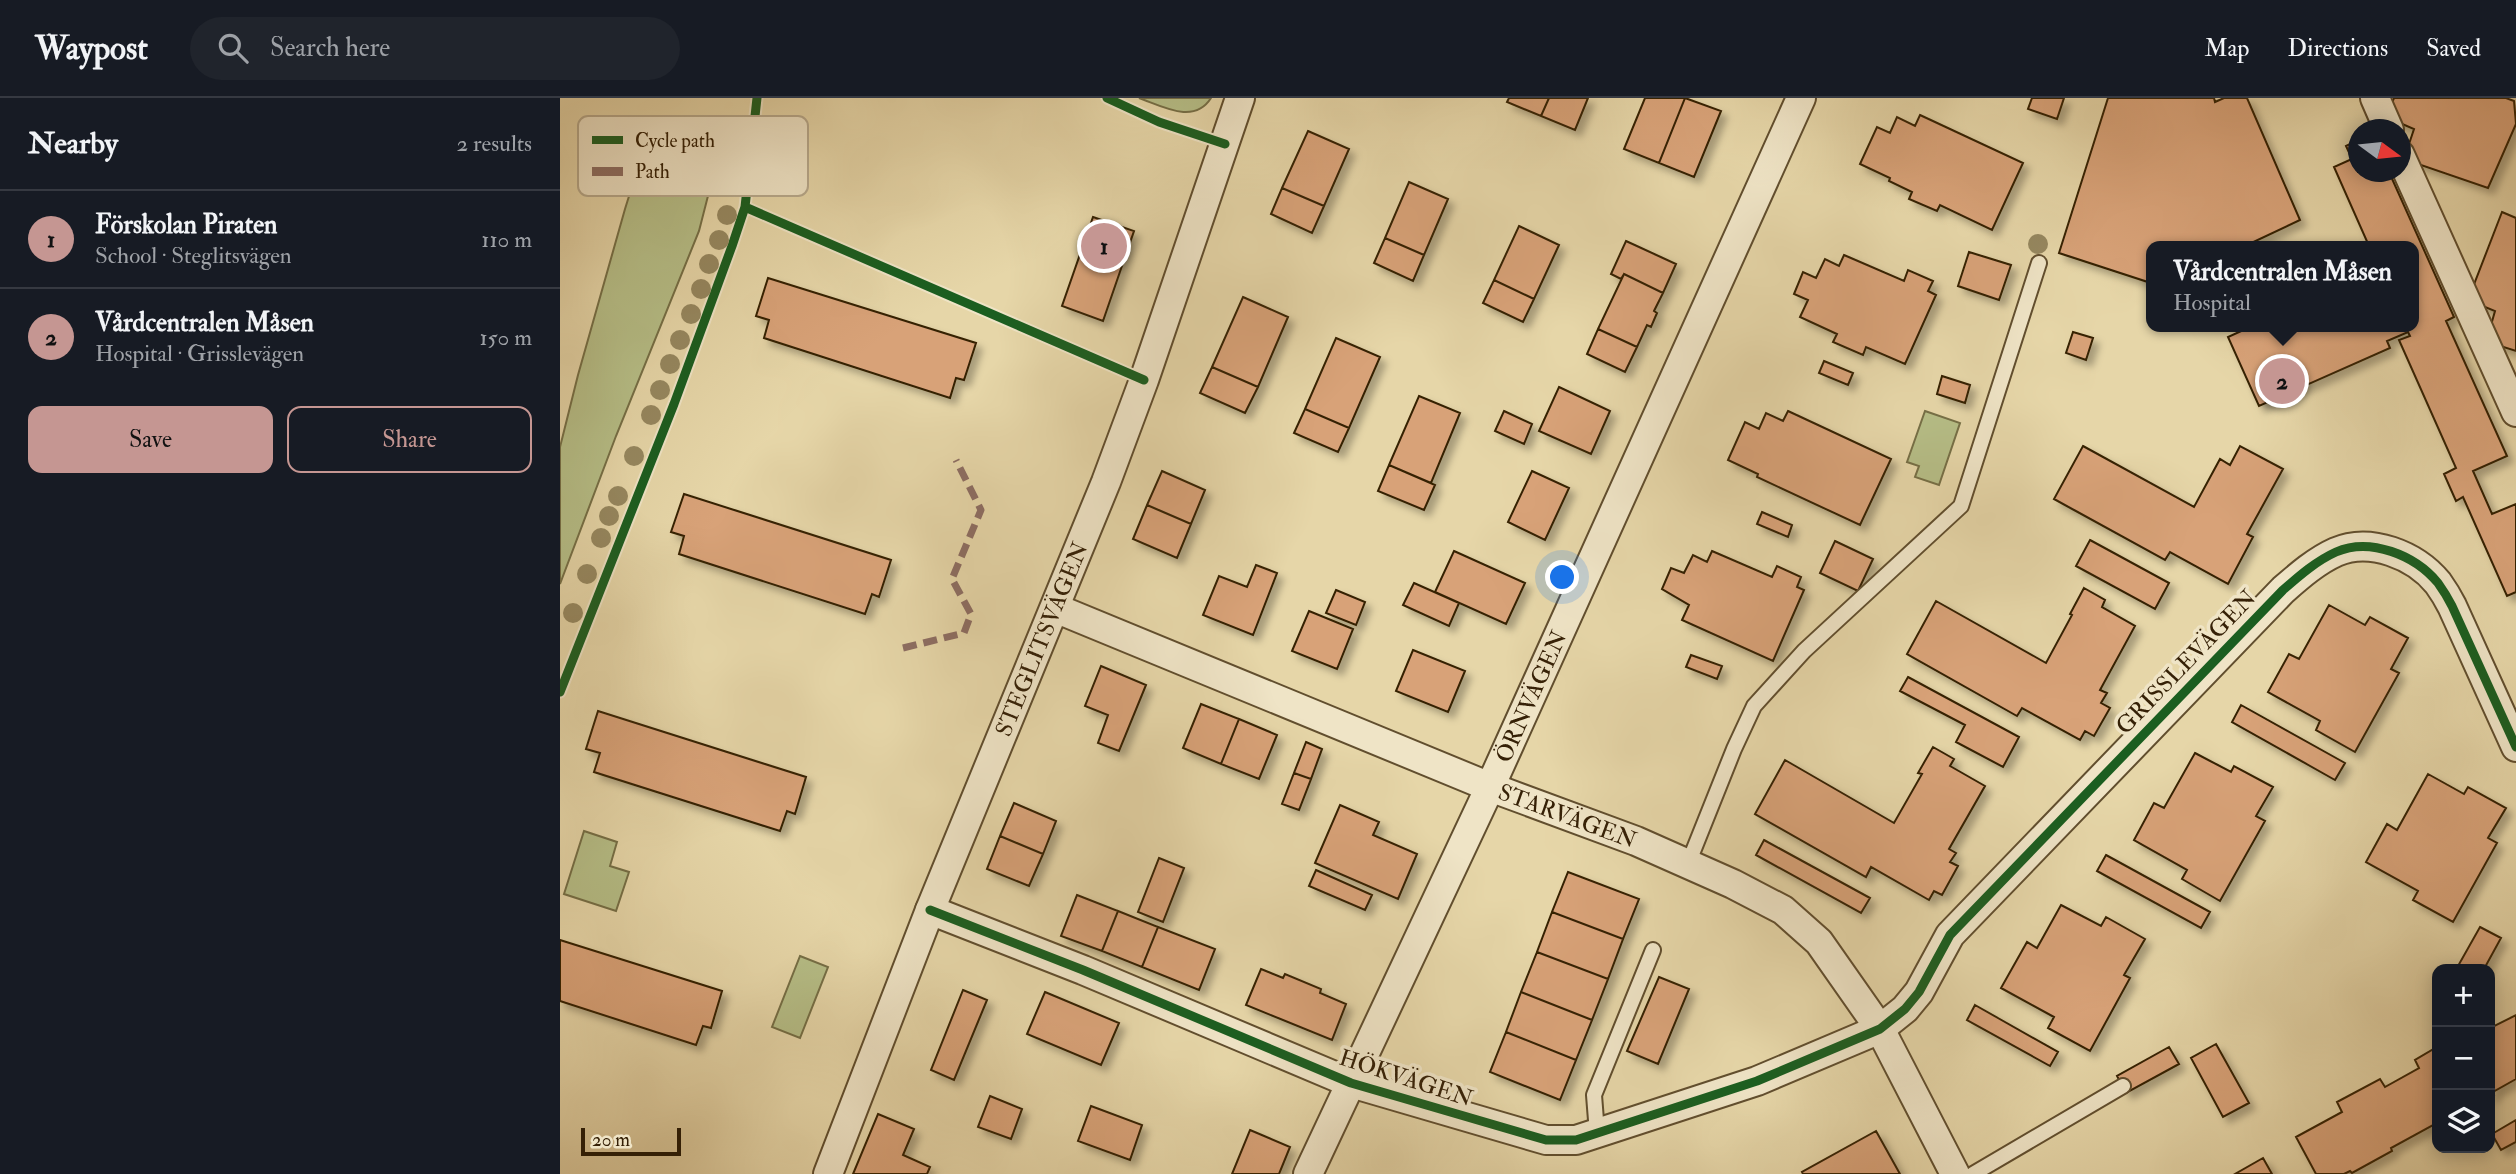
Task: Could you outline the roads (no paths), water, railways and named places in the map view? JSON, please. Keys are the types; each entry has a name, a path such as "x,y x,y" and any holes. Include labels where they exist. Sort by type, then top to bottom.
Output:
{"street":[{"name":"STEGLITSVÄGEN","path":"828,1174 930,910 1106,482 1144,380 1240,98"},
{"path":"2375,98 2384,119"},
{"name":"ÖRNVÄGEN","path":"1308,1174 1490,787 1798,99"},
{"path":"2411,179 2516,412"},
{"name":"GRISSLEVÄGEN","path":"1880,1029 1905,1009 1919,992 1950,935 2184,690 2283,590 2305,571 2339,550 2357,547 2390,551 2426,570 2439,584 2452,606 2516,747"},
{"name":"STARVÄGEN","path":"1055,608 1490,787 1636,841 1783,910 1819,942 1880,1029 1955,1174"},
{"name":"HÖKVÄGEN","path":"930,910 1083,970 1351,1083 1546,1140 1576,1140 1757,1081 1880,1029"}],"lane":[{"path":"1688,864 1754,706 1804,651 1961,506 2039,263"},
{"path":"1597,1133 1594,1095 1653,950"},
{"path":"1973,1174 2123,1086"}],"place":[{"name":"Förskolan Piraten","path":"1104,246"},
{"name":"Vårdcentralen Måsen","path":"2282,381"}]}
